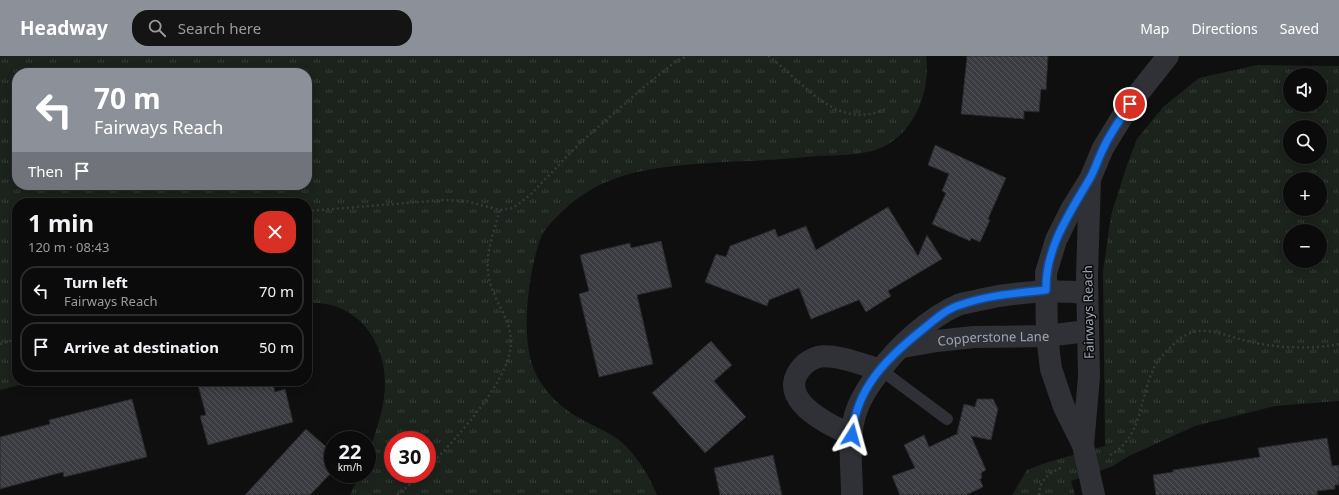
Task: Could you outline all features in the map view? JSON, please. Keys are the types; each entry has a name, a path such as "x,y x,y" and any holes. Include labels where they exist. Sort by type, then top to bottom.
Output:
{"street":[{"name":"Fairways Reach","path":"1094,495 1084,453 1064,407 1051,369 1047,336 1046,273 1056,240 1072,208 1090,178 1103,148 1130,104 1168,56"},
{"name":"Fairways Reach","path":"1084,453 1089,377 1087,293 1090,178"},
{"name":"Copperstone Lane","path":"852,495 852,435 854,419 862,398 887,360 900,348 934,320 958,305 996,296 1046,290 1087,293"},
{"name":"Copperstone Lane","path":"900,348 937,341 974,337 1047,336 1087,331"},
{"path":"852,435 826,424 800,401 794,388 796,376 804,363 819,357 839,359 881,370"}],"lane":[{"path":"881,370 947,419"}],"path":[{"path":"312,211 444,200 466,201 500,210 513,208 530,196 580,142 645,86 675,62 687,56"},
{"path":"768,56 783,67 816,99 832,108 847,113 864,114 878,112 888,108"},
{"path":"436,459 468,424 487,398 504,368 508,356 511,338 505,318 489,280 487,263 500,210"},
{"path":"1039,495 1039,490 1044,480 1052,472 1070,465 1084,453 1107,456 1124,445 1135,429 1153,370 1167,351 1186,334 1199,330 1256,343 1294,347 1320,347 1339,344"},
{"path":"0,344 12,340"},
{"path":"397,495 411,483"}],"green space":[{"path":"0,56 926,56 926,82 918,109 912,121 904,131 883,147 867,152 850,154 683,165 641,171 621,176 583,194 566,208 544,231 539,242 531,277 527,315 529,353 535,373 545,389 565,409 619,440 631,452 641,465 657,495 350,495 356,483 376,483 376,431 384,397 385,379 382,361 377,345 368,330 356,318 342,309 326,304 312,303 312,198 12,198 12,386 16,386 0,390"},
{"path":"1257,65 1339,66 1339,401 1275,406 1195,426 1129,456 1113,466 1071,481 1075,495 1012,495 1027,470 1048,462 1105,446 1103,271 1111,215 1137,139 1163,107 1199,78"}],"building":[{"path":"967,56 1048,56 1046,90 1041,89 1039,112 1024,111 1024,119 961,114"},
{"path":"935,145 1006,178 988,219 990,220 980,242 971,238 970,241 932,224 946,193 942,191 949,174 928,165"},
{"path":"888,207 918,256 927,235 942,259 888,291 891,296 866,312 859,300 811,319 799,288 769,300 767,306 705,282 716,254 726,257 730,246 775,229 778,237 806,226 816,250"},
{"path":"661,241 672,287 637,295 653,364 599,377 579,294 589,291 580,255 630,243 631,248"},
{"path":"711,341 732,365 714,381 746,417 705,453 652,393"},
{"path":"198,386 273,386 275,392 285,389 293,422 208,445 200,416 206,415"},
{"path":"132,399 147,457 64,477 63,472 0,489 0,437 50,424 49,420"},
{"path":"977,399 993,399 998,409 991,440 971,436 986,470 981,473 982,478 980,479 983,487 966,495 900,495 892,476 915,468 904,445 924,435 929,447 959,433 957,433 964,404 975,407"},
{"path":"306,429 324,445 324,480 310,495 245,495"},
{"path":"1327,438 1332,466 1339,465 1339,485 1335,485 1335,489 1317,491 1318,495 1156,495 1153,475 1173,472 1173,470 1260,457 1258,448"},
{"path":"773,455 782,495 720,495 714,468"}],"route":[{"path":"852,435 854,419 862,398 872,381 887,360 934,320 958,305 996,296 1046,290 1046,273 1056,240 1072,208 1090,178 1103,148 1130,104"}]}
